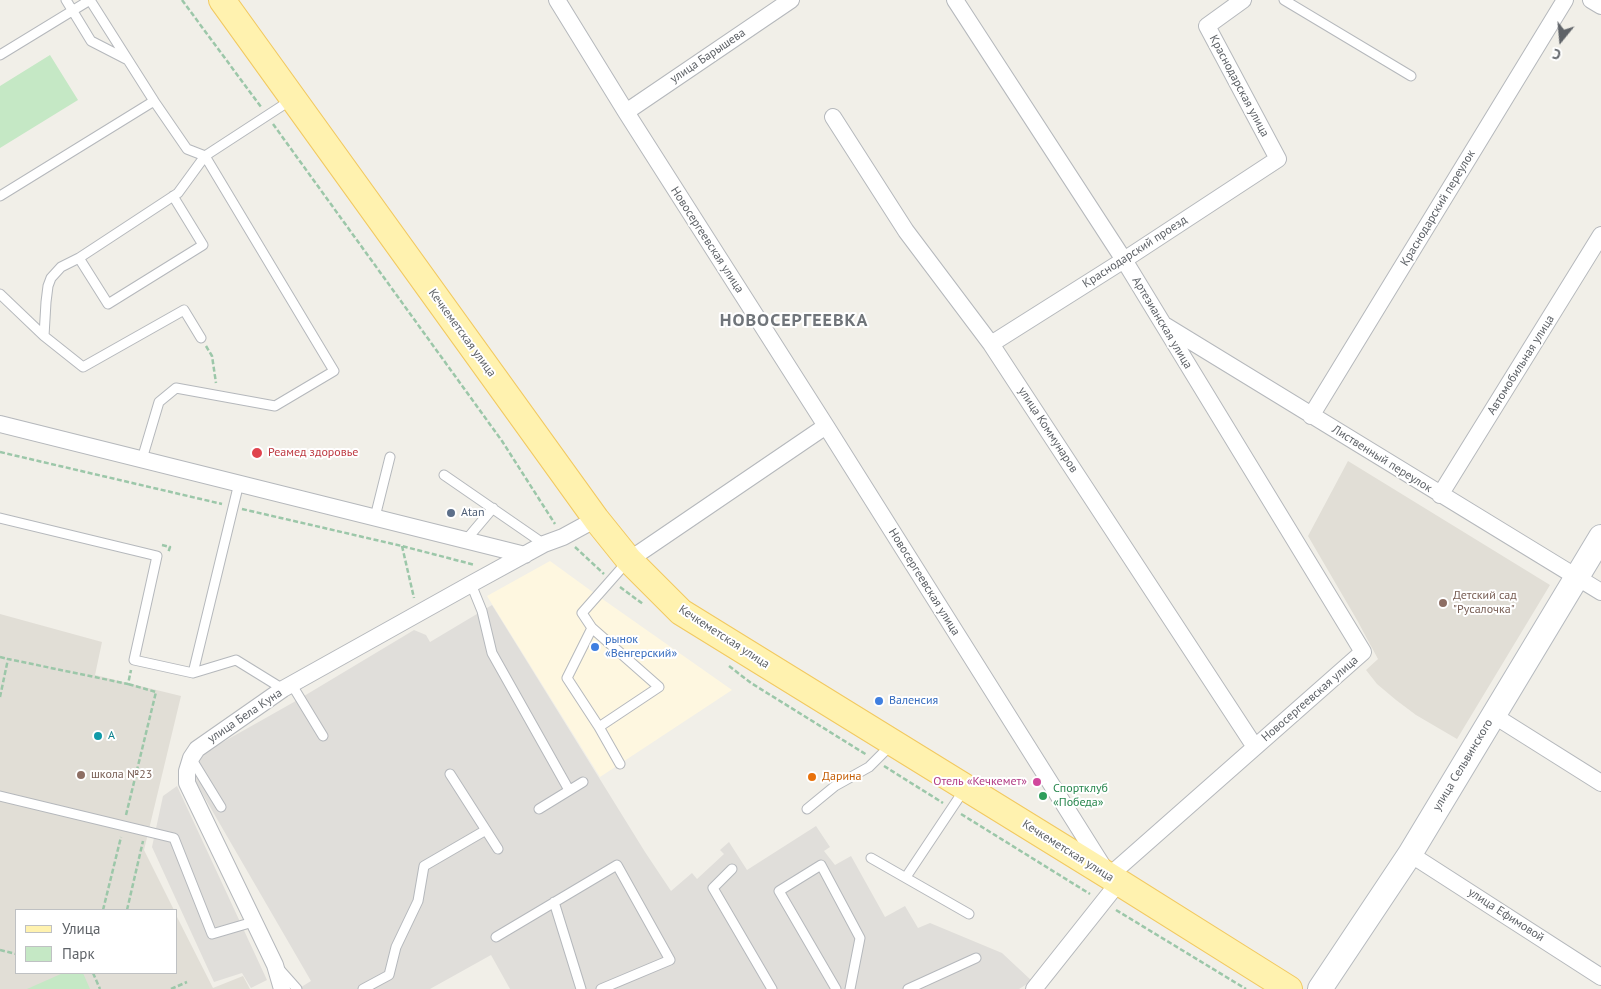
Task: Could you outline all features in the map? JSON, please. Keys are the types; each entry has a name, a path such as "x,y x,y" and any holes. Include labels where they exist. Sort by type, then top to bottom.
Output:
{"main road":[{"name":"Кечкеметская улица","path":"222,0 596,519 629,560 681,612 1289,989"}],"street":[{"name":"Новосергеевская улица","path":"557,0 626,112 1114,879 1255,747 1362,654 1362,649"},
{"name":"улица Барышева","path":"626,112 791,0"},
{"name":"Артезианская улица","path":"955,0 1124,260 1362,649"},
{"name":"Краснодарская улица","path":"1243,0 1207,26 1278,159"},
{"name":"Краснодарский переулок","path":"1311,416 1565,0"},
{"path":"1591,0 1601,6"},
{"name":"улица Коммунаров","path":"834,117 906,231 992,344 1255,747"},
{"name":"Краснодарский проезд","path":"992,344 1278,159"},
{"name":"Автомобильная улица","path":"1440,495 1601,235"},
{"name":"Лиственный переулок","path":"1163,324 1601,592"},
{"path":"0,424 525,555"},
{"path":"629,560 826,426"},
{"name":"улица Бела Куна","path":"191,758 204,744 288,687 544,544 563,537 596,519"},
{"name":"улица Сельвинского","path":"1320,989 1410,854 1601,537"},
{"path":"1493,715 1601,783"},
{"path":"191,758 187,771 187,783 253,922 276,965 282,989"},
{"name":"улица Ефимовой","path":"1410,854 1601,977"},
{"path":"1034,989 1114,879"}],"lane":[{"path":"66,0 91,41 128,60"},
{"path":"0,55 90,0 187,149 205,156 334,371 324,373 275,406 176,388 159,402 142,459"},
{"path":"1284,0 1410,76"},
{"path":"44,336 48,286 51,278 61,267 79,258 178,193 205,156 293,98"},
{"path":"0,196 154,101"},
{"path":"79,258 108,304 203,245 172,196"},
{"path":"0,294 44,336 83,367 184,310 201,338"},
{"path":"375,517 390,458"},
{"path":"444,475 544,544"},
{"path":"193,673 239,483"},
{"path":"466,540 493,508"},
{"path":"0,518 157,556 134,660 193,673 236,660 288,687 323,736"},
{"path":"599,727 659,687 592,628 582,613 629,560"},
{"path":"471,584 482,611 492,653 569,790"},
{"path":"592,628 567,678 599,727 620,764"},
{"path":"807,809 835,786 869,767 893,742"},
{"path":"191,758 221,807"},
{"path":"450,774 498,849"},
{"path":"539,809 583,782"},
{"path":"906,877 966,788"},
{"path":"0,796 174,838 212,934 253,922"},
{"path":"363,989 389,975 396,947 418,901 424,866 486,830"},
{"path":"871,858 968,914"},
{"path":"496,937 617,865 670,960 601,989"},
{"path":"836,989 779,891 821,865 860,938 850,989"},
{"path":"732,869 713,888 772,989"},
{"path":"554,902 581,989"},
{"path":"908,989 976,958"},
{"path":"276,965 297,989"}],"path":[{"path":"182,0 502,441 563,537"},
{"path":"201,338 212,356 216,381"},
{"path":"233,507 402,546 496,571"},
{"path":"402,546 418,614"},
{"path":"0,657 128,684 156,692 103,909"},
{"path":"0,697 8,659"},
{"path":"128,684 134,660"},
{"path":"127,909 145,832"},
{"path":"0,950 15,954"},
{"path":"92,974 100,989"},
{"path":"171,989 187,982"}],"shaded area":[{"name":"Детский сад \"Русалочка\"","path":"1348,461 1550,585 1457,739 1416,715 1396,700 1377,684 1366,670 1378,659 1308,536"},
{"name":"рынок «Венгерский»","path":"550,561 732,690 600,777 487,596"},
{"path":"492,605 671,891 692,873 697,879 724,854 720,850 729,842 747,870 816,826 830,847 824,851 835,865 851,856 885,917 905,906 918,928 930,923 1002,953 1032,981 1019,989 510,989 491,955 430,989 298,989 311,981 195,781 200,755 294,702 414,630 426,635 430,642"},
{"name":"школа №23","path":"0,614 102,642 95,675 181,696 144,850 174,909 15,909 15,974 178,974 178,919 213,988 243,976 250,989 0,989"},
{"path":"177,786 267,980 251,988 242,973 214,982 152,847 163,796"}],"green space":[{"path":"50,55 78,100 0,148 0,86"},
{"path":"61,974 83,974 90,989 27,989"}],"place":[{"name":"Реамед здоровье","path":"257,453"},
{"name":"Аtan","path":"451,513"},
{"name":"Детский сад \"Русалочка\"","path":"1443,603"},
{"name":"рынок «Венгерский»","path":"595,647"},
{"name":"Валенсия","path":"879,701"},
{"name":"А","path":"98,736"},
{"name":"школа №23","path":"81,775"},
{"name":"Дарина","path":"812,777"},
{"name":"Отель «Кечкемет»","path":"1037,782"},
{"name":"Спортклуб «Победа»","path":"1043,796"}],"district":[{"name":"НОВОСЕРГЕЕВКА","path":"794,321"}]}
